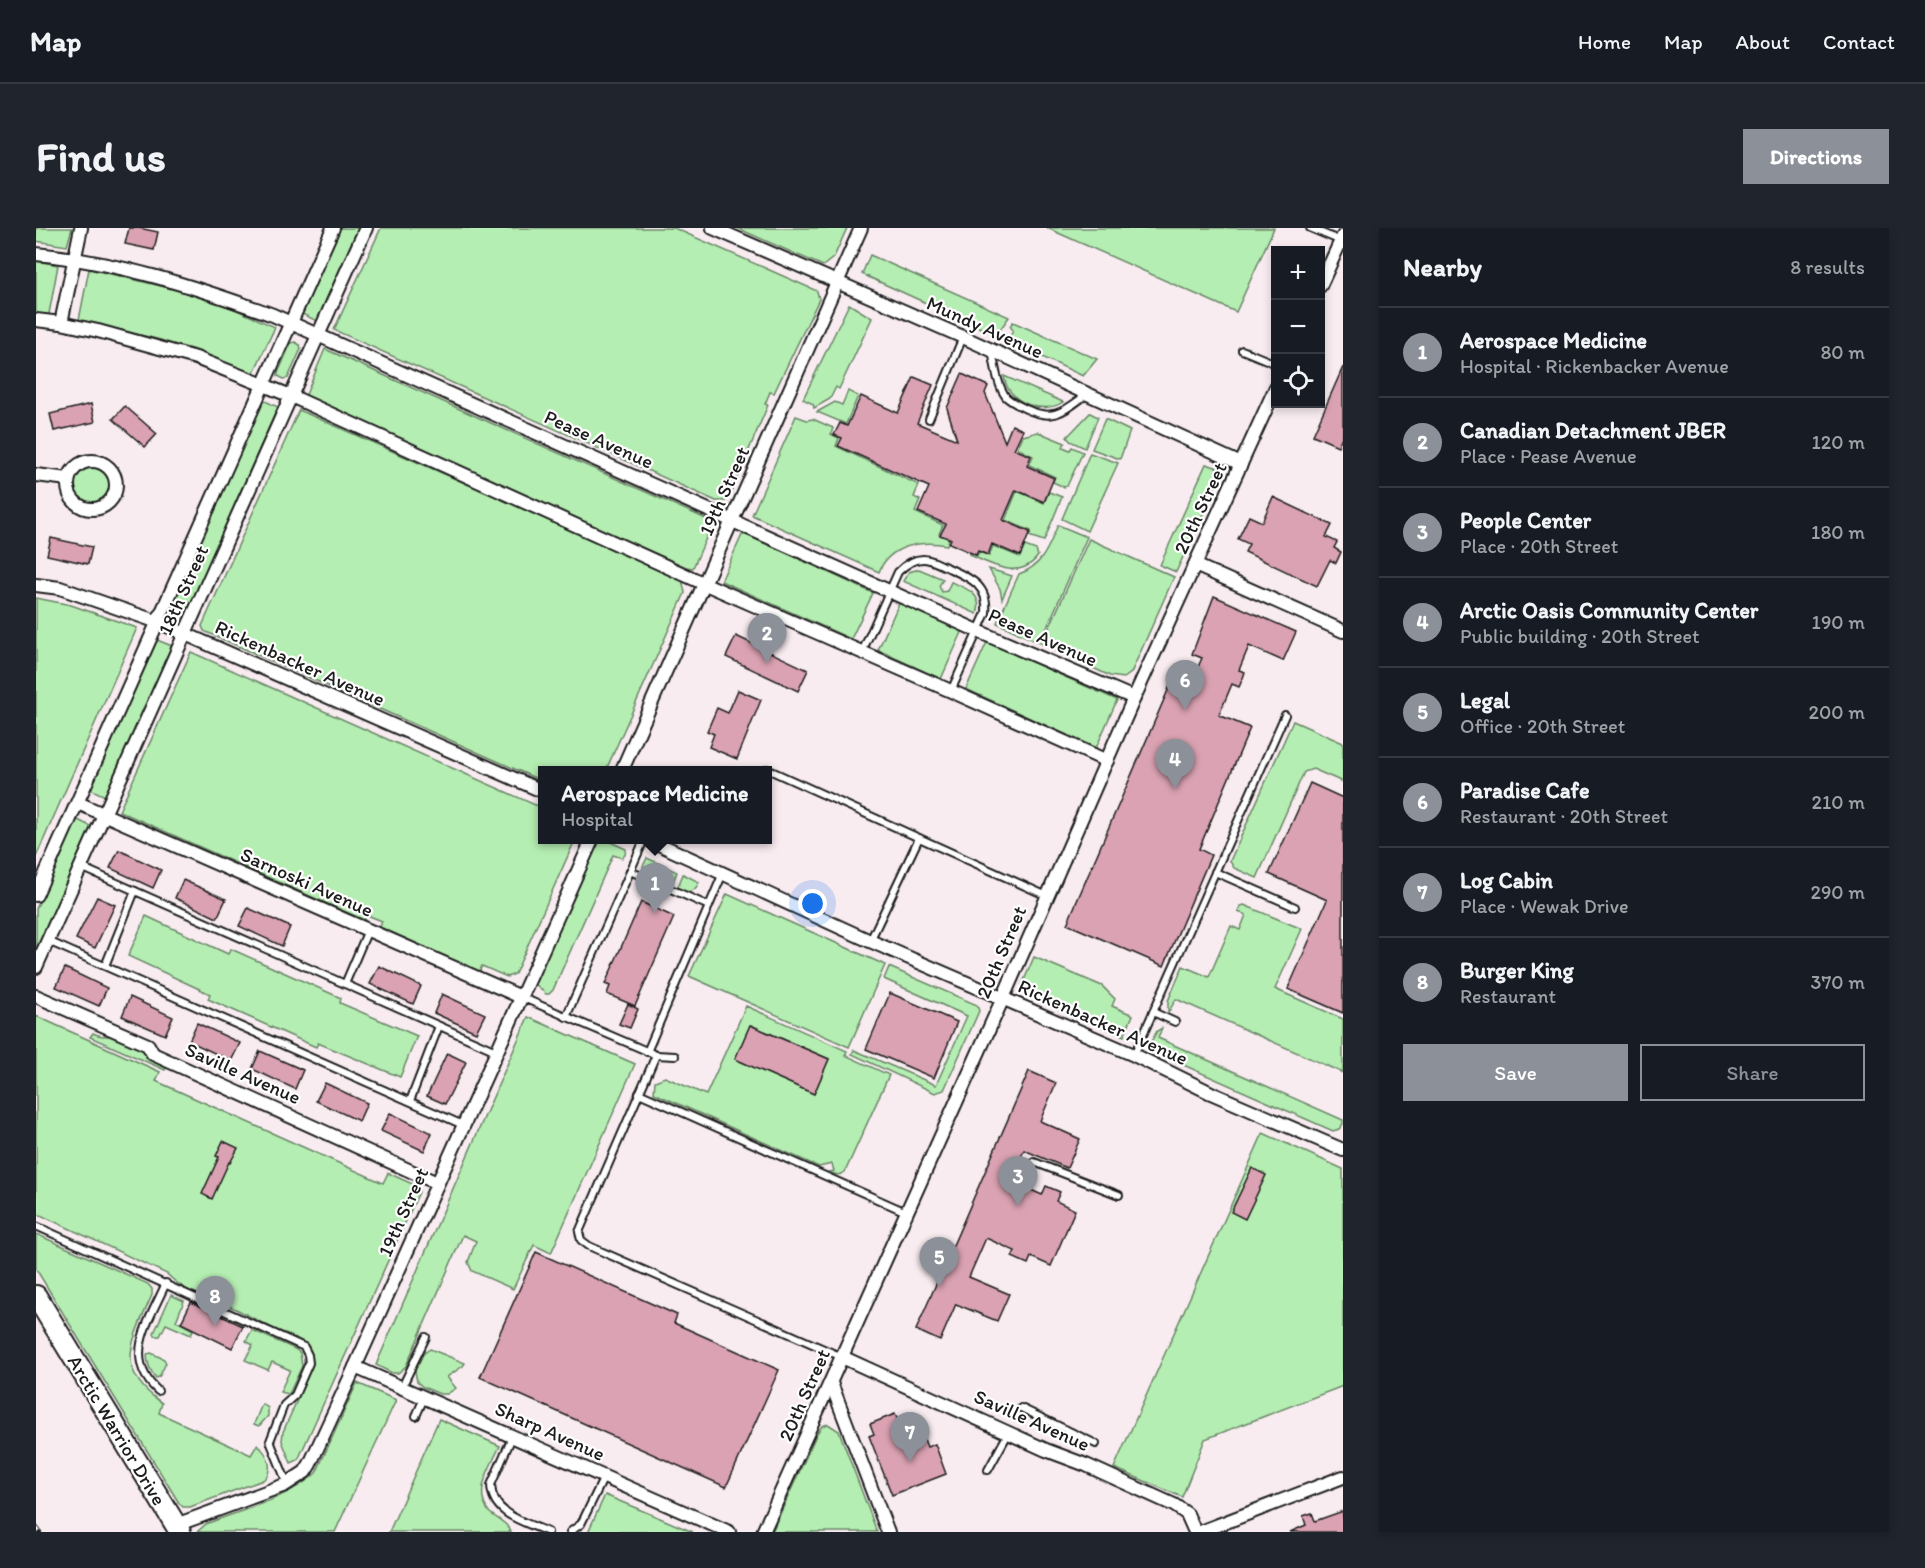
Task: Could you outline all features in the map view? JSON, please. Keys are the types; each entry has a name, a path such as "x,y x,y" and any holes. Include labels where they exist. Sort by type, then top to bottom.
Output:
{"main road":[{"name":"Arctic Warrior Drive","path":"36,1296 178,1528"}],"street":[{"path":"61,323 81,228"},
{"name":"18th Street","path":"36,895 333,228"},
{"name":"18th Street","path":"36,967 366,228"},
{"name":"Mundy Avenue","path":"713,228 1241,464"},
{"name":"19th Street","path":"624,766 703,583 734,521 861,228"},
{"path":"1325,275 1342,238"},
{"name":"Pease Avenue","path":"36,254 76,258 194,287 273,315 889,591 1134,698"},
{"path":"36,320 61,323 138,341 196,358 291,396 703,583 862,651 1107,761"},
{"name":"20th Street","path":"763,1532 1271,396"},
{"path":"93,461 108,468 114,474 115,491 107,504 100,508 85,509 73,501 69,494 68,479 77,465 93,461"},
{"path":"36,475 68,479"},
{"path":"1195,565 1343,631"},
{"name":"Rickenbacker Avenue","path":"36,585 60,588 158,621 538,789"},
{"name":"Sarnoski Avenue","path":"78,803 520,997"},
{"name":"19th Street","path":"178,1528 288,1483 305,1472 310,1464 590,844"},
{"name":"Rickenbacker Avenue","path":"659,844 870,940 1134,1055 1211,1093 1343,1150"},
{"name":"Saville Avenue","path":"36,996 148,1046 153,1054 437,1183"},
{"name":"Saville Avenue","path":"842,1357 1174,1505 1187,1514 1194,1532"},
{"name":"Sharp Avenue","path":"355,1367 729,1532"},
{"path":"831,1383 888,1532"},
{"path":"1200,1532 1343,1477"}],"lane":[{"path":"1310,228 1342,238"},
{"path":"929,419 963,338"},
{"path":"1242,350 1271,362"},
{"path":"991,351 1000,385 1007,398 1025,409 1041,416 1053,415 1067,409 1086,395"},
{"path":"862,651 898,572 908,563 921,559 940,564 968,577 983,592 987,602 986,613 951,691"},
{"path":"1134,1055 1285,715"},
{"path":"772,771 1047,896"},
{"path":"870,940 919,838"},
{"path":"566,1017 642,844"},
{"path":"81,867 496,1052"},
{"path":"630,871 709,906"},
{"path":"1215,872 1295,907"},
{"path":"647,1052 723,873"},
{"path":"105,966 135,891"},
{"path":"345,984 368,930"},
{"path":"48,941 463,1125"},
{"path":"520,997 647,1052 675,1056"},
{"path":"1153,1012 1175,1022"},
{"path":"410,1101 439,1026"},
{"path":"656,1055 579,1232 581,1240 589,1246 842,1357"},
{"path":"639,1093 906,1212"},
{"path":"1028,1178 1034,1162 1119,1195"},
{"path":"36,1226 304,1347 309,1363 295,1395 284,1405 270,1441 288,1483"},
{"path":"158,1391 147,1382 141,1370 140,1350 142,1339 166,1283"},
{"path":"402,1387 426,1337"},
{"path":"416,1416 424,1397"},
{"path":"1021,1408 1096,1444"},
{"path":"988,1470 1009,1432"},
{"path":"513,1436 491,1485 491,1493 502,1512 548,1532"},
{"path":"570,1532 581,1524 604,1477"}],"green space":[{"path":"36,228 72,228 67,246 36,241"},
{"path":"340,228 358,228 317,321 302,314"},
{"path":"381,228 674,228 817,291 819,299 774,393 770,392 765,404 768,405 728,499 716,501 334,330"},
{"path":"737,228 847,228 834,257 823,266"},
{"path":"1047,228 1274,228 1236,312"},
{"path":"870,255 1009,317 999,331 992,333 862,274"},
{"path":"36,261 58,265 49,314 36,315"},
{"path":"89,269 178,290 228,306 275,327 254,372 251,372 161,340 79,320"},
{"path":"849,304 872,318 839,389 836,387 830,399 814,408 813,404 803,399"},
{"path":"1013,322 1097,359 1083,376 1008,341 1013,330 1010,326"},
{"path":"295,342 300,345 301,349 288,378 284,379 278,376 278,373 291,343"},
{"path":"325,349 713,522 693,568 686,567 305,397"},
{"path":"1004,376 1063,402 1045,408 1027,404 1012,393"},
{"path":"848,391 858,396 846,424 817,412 835,402 842,405"},
{"path":"263,400 278,407 185,617 169,610"},
{"path":"299,410 682,579 685,593 608,766 538,766 538,779 204,631 202,626"},
{"path":"1090,413 1098,417 1085,448 1070,441 1067,437"},
{"path":"796,416 807,420 813,419 833,428 831,434 839,438 836,446 919,485 914,497 920,500 915,512 943,525 939,534 949,539 947,545 927,543 907,546 890,556 879,572 752,515"},
{"path":"1105,419 1130,431 1120,459 1092,449"},
{"path":"1038,432 1065,443 1063,447 1070,450 1072,447 1083,452 1067,486 1053,482 1055,477 1029,465 1033,456 1017,448 1023,436"},
{"path":"1090,453 1118,463 1087,531 1062,519"},
{"path":"1206,464 1222,469 1221,475 1176,572 1160,565"},
{"path":"92,466 104,472 110,484 104,496 92,502 80,496 74,484 80,472"},
{"path":"1017,491 1044,503 1049,492 1062,497 1044,541 1029,536 1031,531 1005,520"},
{"path":"1058,525 1087,537 1040,643 997,623 1019,574 1040,560"},
{"path":"742,535 747,535 873,593 851,639 721,581"},
{"path":"1089,539 1174,577 1131,673 1124,678 1110,676 1042,644"},
{"path":"993,546 1020,557 1025,546 1036,550 1038,556 1031,564 1023,568 1006,569 970,555 970,553 977,556 979,552 989,556"},
{"path":"919,569 943,579 939,586 942,592 947,591 951,582 972,593 978,601 977,614 903,581 909,572"},
{"path":"989,569 1012,576 1002,599 1000,589"},
{"path":"36,598 71,605 137,628 36,857"},
{"path":"899,603 963,630 941,679 878,650"},
{"path":"157,640 172,646 105,796 90,789"},
{"path":"987,642 1117,700 1096,748 966,689"},
{"path":"191,652 538,806 538,844 573,844 515,974 507,977 482,966 479,972 380,927 382,921 367,915 364,920 119,811"},
{"path":"1293,721 1343,743 1343,782 1313,769 1304,772 1257,878 1234,868 1230,861"},
{"path":"76,819 92,827 36,950 36,909"},
{"path":"596,844 615,844 626,849 622,858 613,855 553,990 546,994 535,984"},
{"path":"647,858 677,872 671,886 645,874 643,866"},
{"path":"683,874 699,882 693,890 677,889"},
{"path":"727,894 885,965 849,1047 689,976"},
{"path":"1244,905 1302,929 1275,989 1343,1019 1343,1073 1176,999 1168,1013 1168,1001 1183,966 1209,977 1231,926 1240,930 1246,915 1238,912"},
{"path":"146,916 228,954 231,949 341,998 340,1003 417,1036 400,1077 318,1043 316,1047 208,999 210,994 128,956"},
{"path":"1034,957 1102,986 1115,999 1112,1006 1133,1015 1124,1036 1028,996 1022,985"},
{"path":"889,967 977,1005 979,1011 944,1090 935,1093 852,1054 854,1050 936,1085 967,1016 884,979"},
{"path":"746,1006 847,1051 845,1055 889,1075 845,1172 839,1175 829,1172 834,1171 832,1164 819,1167 654,1093 655,1081 665,1077 706,1095","holes":["751,1025 829,1059 814,1094 735,1059"]},
{"path":"36,1016 160,1072 156,1081 383,1183 388,1173 417,1186 419,1192 298,1460 291,1463 282,1441 283,1432 312,1366 312,1354 303,1342 236,1309 191,1292 167,1274 36,1213"},
{"path":"528,1017 635,1064 551,1253 534,1245 513,1289 472,1271 468,1262 476,1241 463,1235 406,1366 398,1373 392,1373 376,1365"},
{"path":"1162,1028 1158,1038 1343,1120 1343,1124 1339,1129 1333,1131 1147,1049 1157,1031"},
{"path":"93,1033 130,1040 167,1066 165,1070 90,1037"},
{"path":"1263,1133 1343,1169 1343,1386 1205,1439 1182,1497 1114,1468","holes":["1252,1169 1265,1175 1245,1218 1232,1212"]},
{"path":"36,1234 148,1284 152,1289 152,1295 131,1353 132,1366 137,1378 146,1390 162,1403 159,1413 251,1455 257,1445 269,1462 269,1471 263,1480 190,1507 183,1507 179,1503 36,1269"},
{"path":"171,1295 184,1301 176,1321 193,1330 191,1335 166,1324 160,1336 155,1336 154,1333"},
{"path":"252,1330 300,1353 302,1366 289,1394 280,1392 290,1370 272,1362 268,1370 245,1360 253,1345 246,1341"},
{"path":"430,1349 465,1363 447,1377 456,1388 447,1394 440,1394 417,1382 415,1371 423,1354"},
{"path":"151,1353 164,1359 166,1363 159,1377 156,1378 148,1361 147,1354"},
{"path":"357,1383 396,1400 335,1532 197,1532 206,1524 278,1497 316,1473"},
{"path":"262,1404 268,1408 268,1416 259,1426 254,1424"},
{"path":"439,1419 500,1446 485,1480 483,1497 490,1513 505,1523 511,1532 389,1532"},
{"path":"828,1424 839,1431 877,1532 772,1532 817,1433 822,1426"},
{"path":"605,1495 693,1532 588,1532"}],"building":[{"path":"129,228 158,232 154,250 125,244"},
{"path":"1343,367 1343,434 1338,446 1313,435"},
{"path":"962,374 988,386 985,393 1005,442 1012,425 1023,430 1014,449 1031,456 1027,466 1054,478 1044,502 1016,490 1003,520 1030,532 1020,556 992,544 988,555 978,551 976,555 949,543 951,539 940,535 946,524 918,512 929,487 838,446 842,438 834,435 840,423 847,426 861,396 898,413 914,377 933,385 917,423 957,440 947,408"},
{"path":"91,404 95,422 54,431 50,414"},
{"path":"125,406 157,434 145,447 113,419"},
{"path":"1273,497 1332,525 1326,537 1337,542 1334,548 1341,552 1336,563 1330,560 1317,586 1245,552 1249,544 1238,539 1249,516 1262,522"},
{"path":"51,538 92,547 88,564 47,555"},
{"path":"1214,596 1296,632 1283,661 1249,646 1239,670 1245,672 1243,678 1239,687 1232,684 1219,715 1250,728 1199,849 1211,855 1164,966 1067,924 1172,681 1188,689 1202,658 1192,654"},
{"path":"736,636 808,670 798,691 726,657"},
{"path":"738,690 761,700 737,759 709,747 714,734 707,731 717,708 728,713"},
{"path":"1310,783 1343,798 1343,1013 1288,989 1327,900 1269,874"},
{"path":"119,850 161,870 153,888 110,868"},
{"path":"183,880 226,899 217,918 175,898"},
{"path":"97,897 115,905 95,948 76,939"},
{"path":"641,902 674,917 635,1006 607,994 610,986 605,984"},
{"path":"248,908 290,927 282,946 239,926"},
{"path":"379,966 421,986 413,1004 370,984"},
{"path":"65,968 107,988 99,1006 56,987"},
{"path":"890,993 957,1022 934,1078 866,1049"},
{"path":"442,994 485,1014 476,1032 434,1013"},
{"path":"130,997 173,1017 165,1035 122,1016"},
{"path":"628,1004 638,1009 630,1028 619,1024"},
{"path":"197,1023 240,1043 231,1061 189,1041"},
{"path":"750,1025 829,1059 814,1094 735,1059"},
{"path":"260,1051 303,1070 295,1089 252,1069"},
{"path":"447,1053 466,1062 445,1104 427,1096"},
{"path":"1029,1071 1056,1083 1040,1121 1080,1139 1067,1168 1024,1150 1011,1181 1042,1195 1046,1186 1060,1192 1056,1201 1075,1210 1051,1266 1031,1257 1028,1264 1012,1257 1015,1251 986,1238 969,1277 1009,1294 997,1321 956,1304 940,1341 916,1330"},
{"path":"325,1083 367,1103 359,1121 316,1101"},
{"path":"390,1113 432,1133 424,1151 381,1131"},
{"path":"223,1141 238,1148 212,1199 202,1194 219,1157 216,1156"},
{"path":"1252,1168 1266,1175 1245,1219 1231,1212"},
{"path":"536,1252 677,1315 674,1323 779,1370 726,1487 480,1377"},
{"path":"191,1302 243,1326 232,1348 181,1323"},
{"path":"895,1414 899,1423 915,1416 927,1447 935,1444 946,1474 892,1495 869,1436 874,1434 870,1424"},
{"path":"1343,1511 1343,1532 1290,1532 1306,1525 1303,1516 1312,1513 1315,1521"}],"railway":[{"path":"36,1528 39,1532"}],"place":[{"name":"Canadian Detachment JBER","path":"767,663"},
{"name":"Paradise Cafe","path":"1185,710"},
{"name":"Arctic Oasis Community Center","path":"1175,789"},
{"name":"Aerospace Medicine","path":"655,913"},
{"name":"People Center","path":"1018,1206"},
{"name":"Legal","path":"939,1287"},
{"name":"Burger King","path":"215,1326"},
{"name":"Log Cabin","path":"910,1462"}]}
